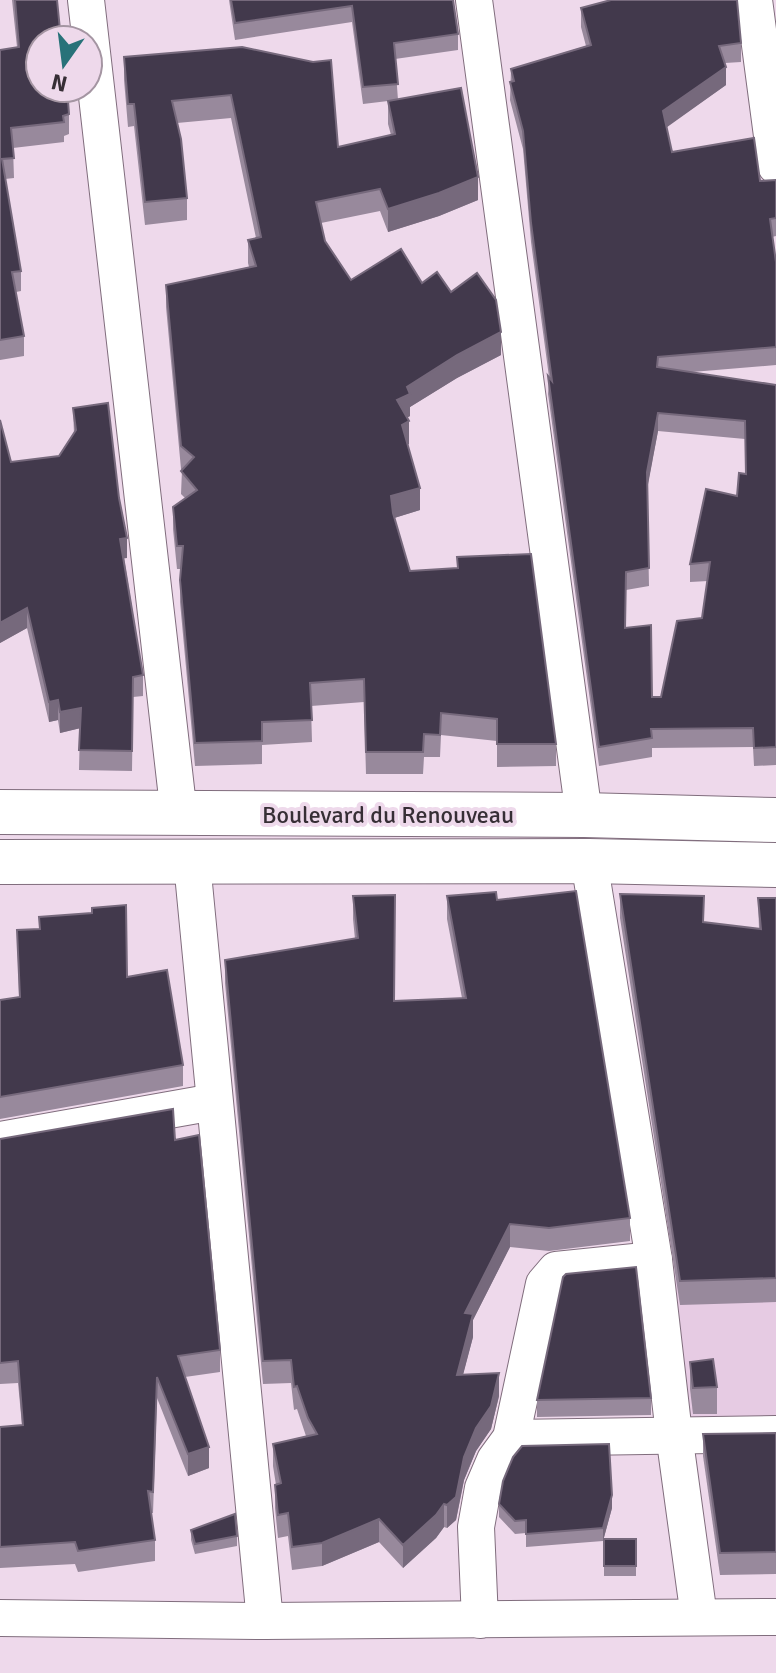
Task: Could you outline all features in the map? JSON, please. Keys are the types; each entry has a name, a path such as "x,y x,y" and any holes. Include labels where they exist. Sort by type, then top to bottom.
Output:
{"main road":[{"name":"Boulevard du Renouveau","path":"0,812 584,815 776,820"},
{"name":"Boulevard du Renouveau","path":"0,862 589,861 776,865"}],"street":[{"path":"86,0 179,815"},
{"path":"474,0 584,815"},
{"path":"754,0 776,166"},
{"path":"589,861 654,1260 699,1617"},
{"path":"192,863 265,1621"},
{"path":"0,1140 214,1102"},
{"path":"480,1620 476,1527 483,1488 495,1460 511,1438 541,1295 548,1277 556,1270 654,1260"},
{"path":"511,1438 776,1434"},
{"path":"0,1618 265,1621 776,1617"}],"shaded area":[{"path":"776,1159 776,1429 689,1429 665,1203"}],"building":[{"path":"15,0 57,0 59,24 24,24 24,104 68,104 69,114 63,116 64,122 11,128 14,158 2,159 21,271 12,272 24,336 0,340 0,50 19,47"},
{"path":"231,0 453,0 458,34 394,43 398,84 363,87 352,6 235,23"},
{"path":"611,0 737,0 741,43 719,46 726,67 663,111 672,152 754,138 760,181 776,180 776,218 770,219 776,262 776,347 658,357 657,367 776,385 776,747 754,748 753,728 651,729 652,738 599,747 548,376 552,381 531,223 523,131 510,82 514,81 511,69 591,45 581,8","holes":["658,413 745,421 746,474 739,473 737,496 706,489 690,564 710,562 702,618 677,621 661,697 652,697 651,625 625,628 626,572 649,568 647,472"]},
{"path":"242,47 313,62 331,60 338,147 395,134 388,101 461,88 478,177 388,209 380,189 316,202 325,241 351,280 401,249 422,283 437,272 451,292 477,273 496,300 501,332 407,387 410,394 397,400 409,421 402,425 420,488 391,496 393,513 410,571 458,568 457,557 531,554 556,744 497,744 497,719 441,713 440,735 424,734 423,752 366,752 364,679 310,683 312,720 262,722 262,741 195,743 180,580 183,546 177,546 173,507 197,490 181,471 194,457 181,446 166,285 256,266 248,240 261,237 231,95 172,101 181,139 187,198 145,202 134,104 128,104 124,57"},
{"path":"108,403 127,538 120,539 143,675 133,677 132,751 79,750 81,708 60,712 58,700 49,702 27,608 0,623 0,420 11,462 59,456 76,430 73,408"},
{"path":"576,891 630,1218 549,1228 510,1224 465,1313 473,1314 457,1375 499,1373 491,1406 476,1428 464,1457 456,1497 444,1504 403,1545 379,1519 322,1543 292,1547 288,1513 278,1515 275,1485 281,1483 273,1444 317,1434 297,1386 294,1387 291,1360 263,1361 225,960 358,938 353,896 395,895 394,1001 466,998 447,896 496,892 497,900"},
{"path":"620,894 704,896 703,922 761,929 758,898 776,898 776,1278 680,1281"},
{"path":"126,905 127,977 167,970 183,1065 0,1097 0,1000 20,997 17,930 40,929 39,917 92,913 92,908"},
{"path":"173,1109 175,1140 199,1135 220,1350 178,1356 209,1447 188,1454 157,1377 153,1492 148,1491 155,1540 78,1551 75,1542 0,1547 0,1427 23,1425 18,1361 0,1363 0,1139"},
{"path":"636,1267 651,1398 537,1400 563,1277 566,1274"},
{"path":"713,1359 717,1387 693,1388 690,1362"},
{"path":"776,1433 776,1552 720,1553 703,1434"},
{"path":"609,1444 612,1495 603,1528 526,1534 526,1520 515,1521 499,1504 503,1481 513,1457 522,1446"},
{"path":"235,1514 237,1536 195,1544 191,1530"},
{"path":"604,1539 636,1539 636,1566 604,1566"}]}
